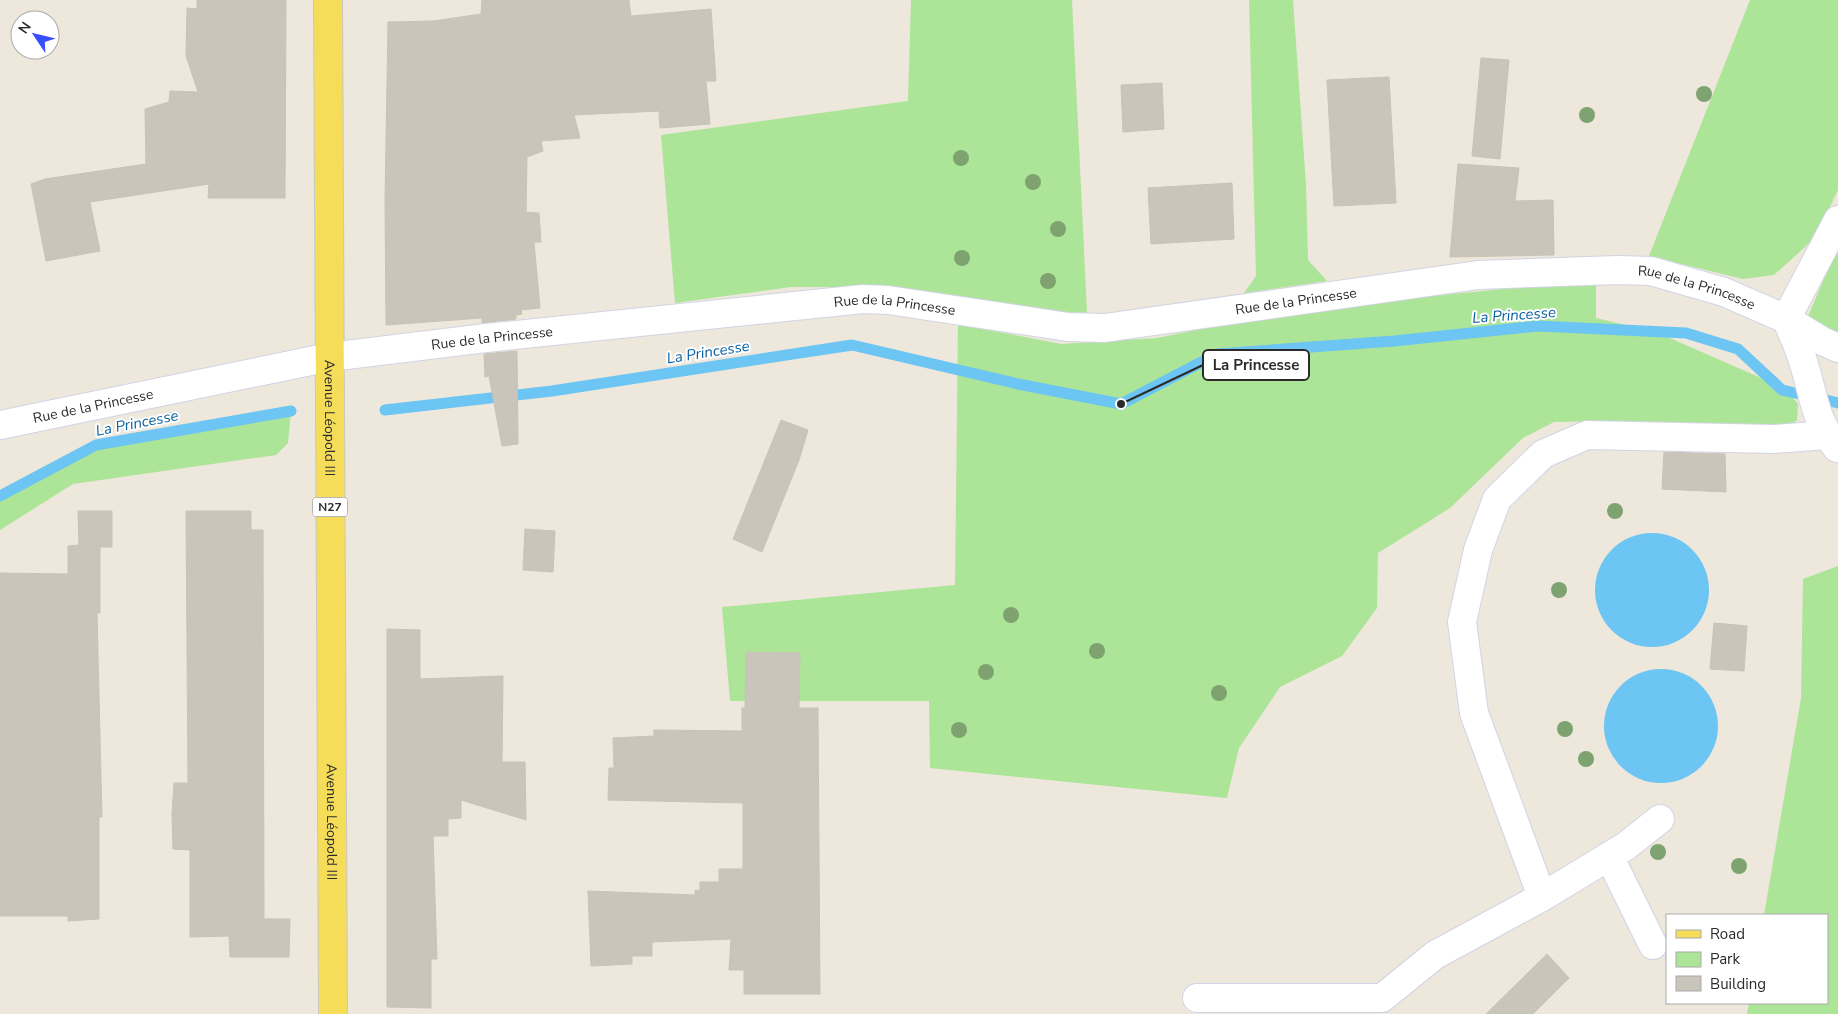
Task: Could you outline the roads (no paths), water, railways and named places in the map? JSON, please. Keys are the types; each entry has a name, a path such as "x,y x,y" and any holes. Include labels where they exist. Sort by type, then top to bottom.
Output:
{"main road":[{"name":"Avenue Léopold III","path":"328,0 333,1014"}],"street":[{"path":"1542,897 1474,713 1462,622 1478,550 1497,499 1543,454 1587,435 1774,439 1827,432 1803,359 1786,318 1838,220"},
{"name":"Rue de la Princesse","path":"0,425 330,357 496,337 863,299 888,300 1068,327 1117,328 1478,275 1568,271 1651,271 1724,292 1786,318 1822,341 1838,348"},
{"path":"1197,998 1382,998 1435,955 1542,897 1626,846 1660,818"},
{"path":"1609,856 1653,945"}],"water":[{"path":"1652,533 1674,537 1693,549 1705,568 1709,590 1705,612 1693,631 1674,643 1652,647 1630,643 1611,631 1599,612 1595,590 1599,568 1611,549 1630,537"},
{"path":"1661,669 1683,673 1693,678 1709,694 1714,704 1718,726 1714,748 1709,758 1693,774 1683,779 1661,783 1639,779 1629,774 1613,758 1608,748 1604,726 1608,704 1613,694 1629,678 1639,673"}],"waterway":[{"name":"La Princesse","path":"385,410 552,391 852,345 1018,384 1121,404 1217,354 1394,341 1538,326 1686,333 1738,349 1782,390 1838,403"},
{"name":"La Princesse","path":"0,496 96,445 291,411"}],"place":[{"name":"La Princesse","path":"1121,404"}]}
